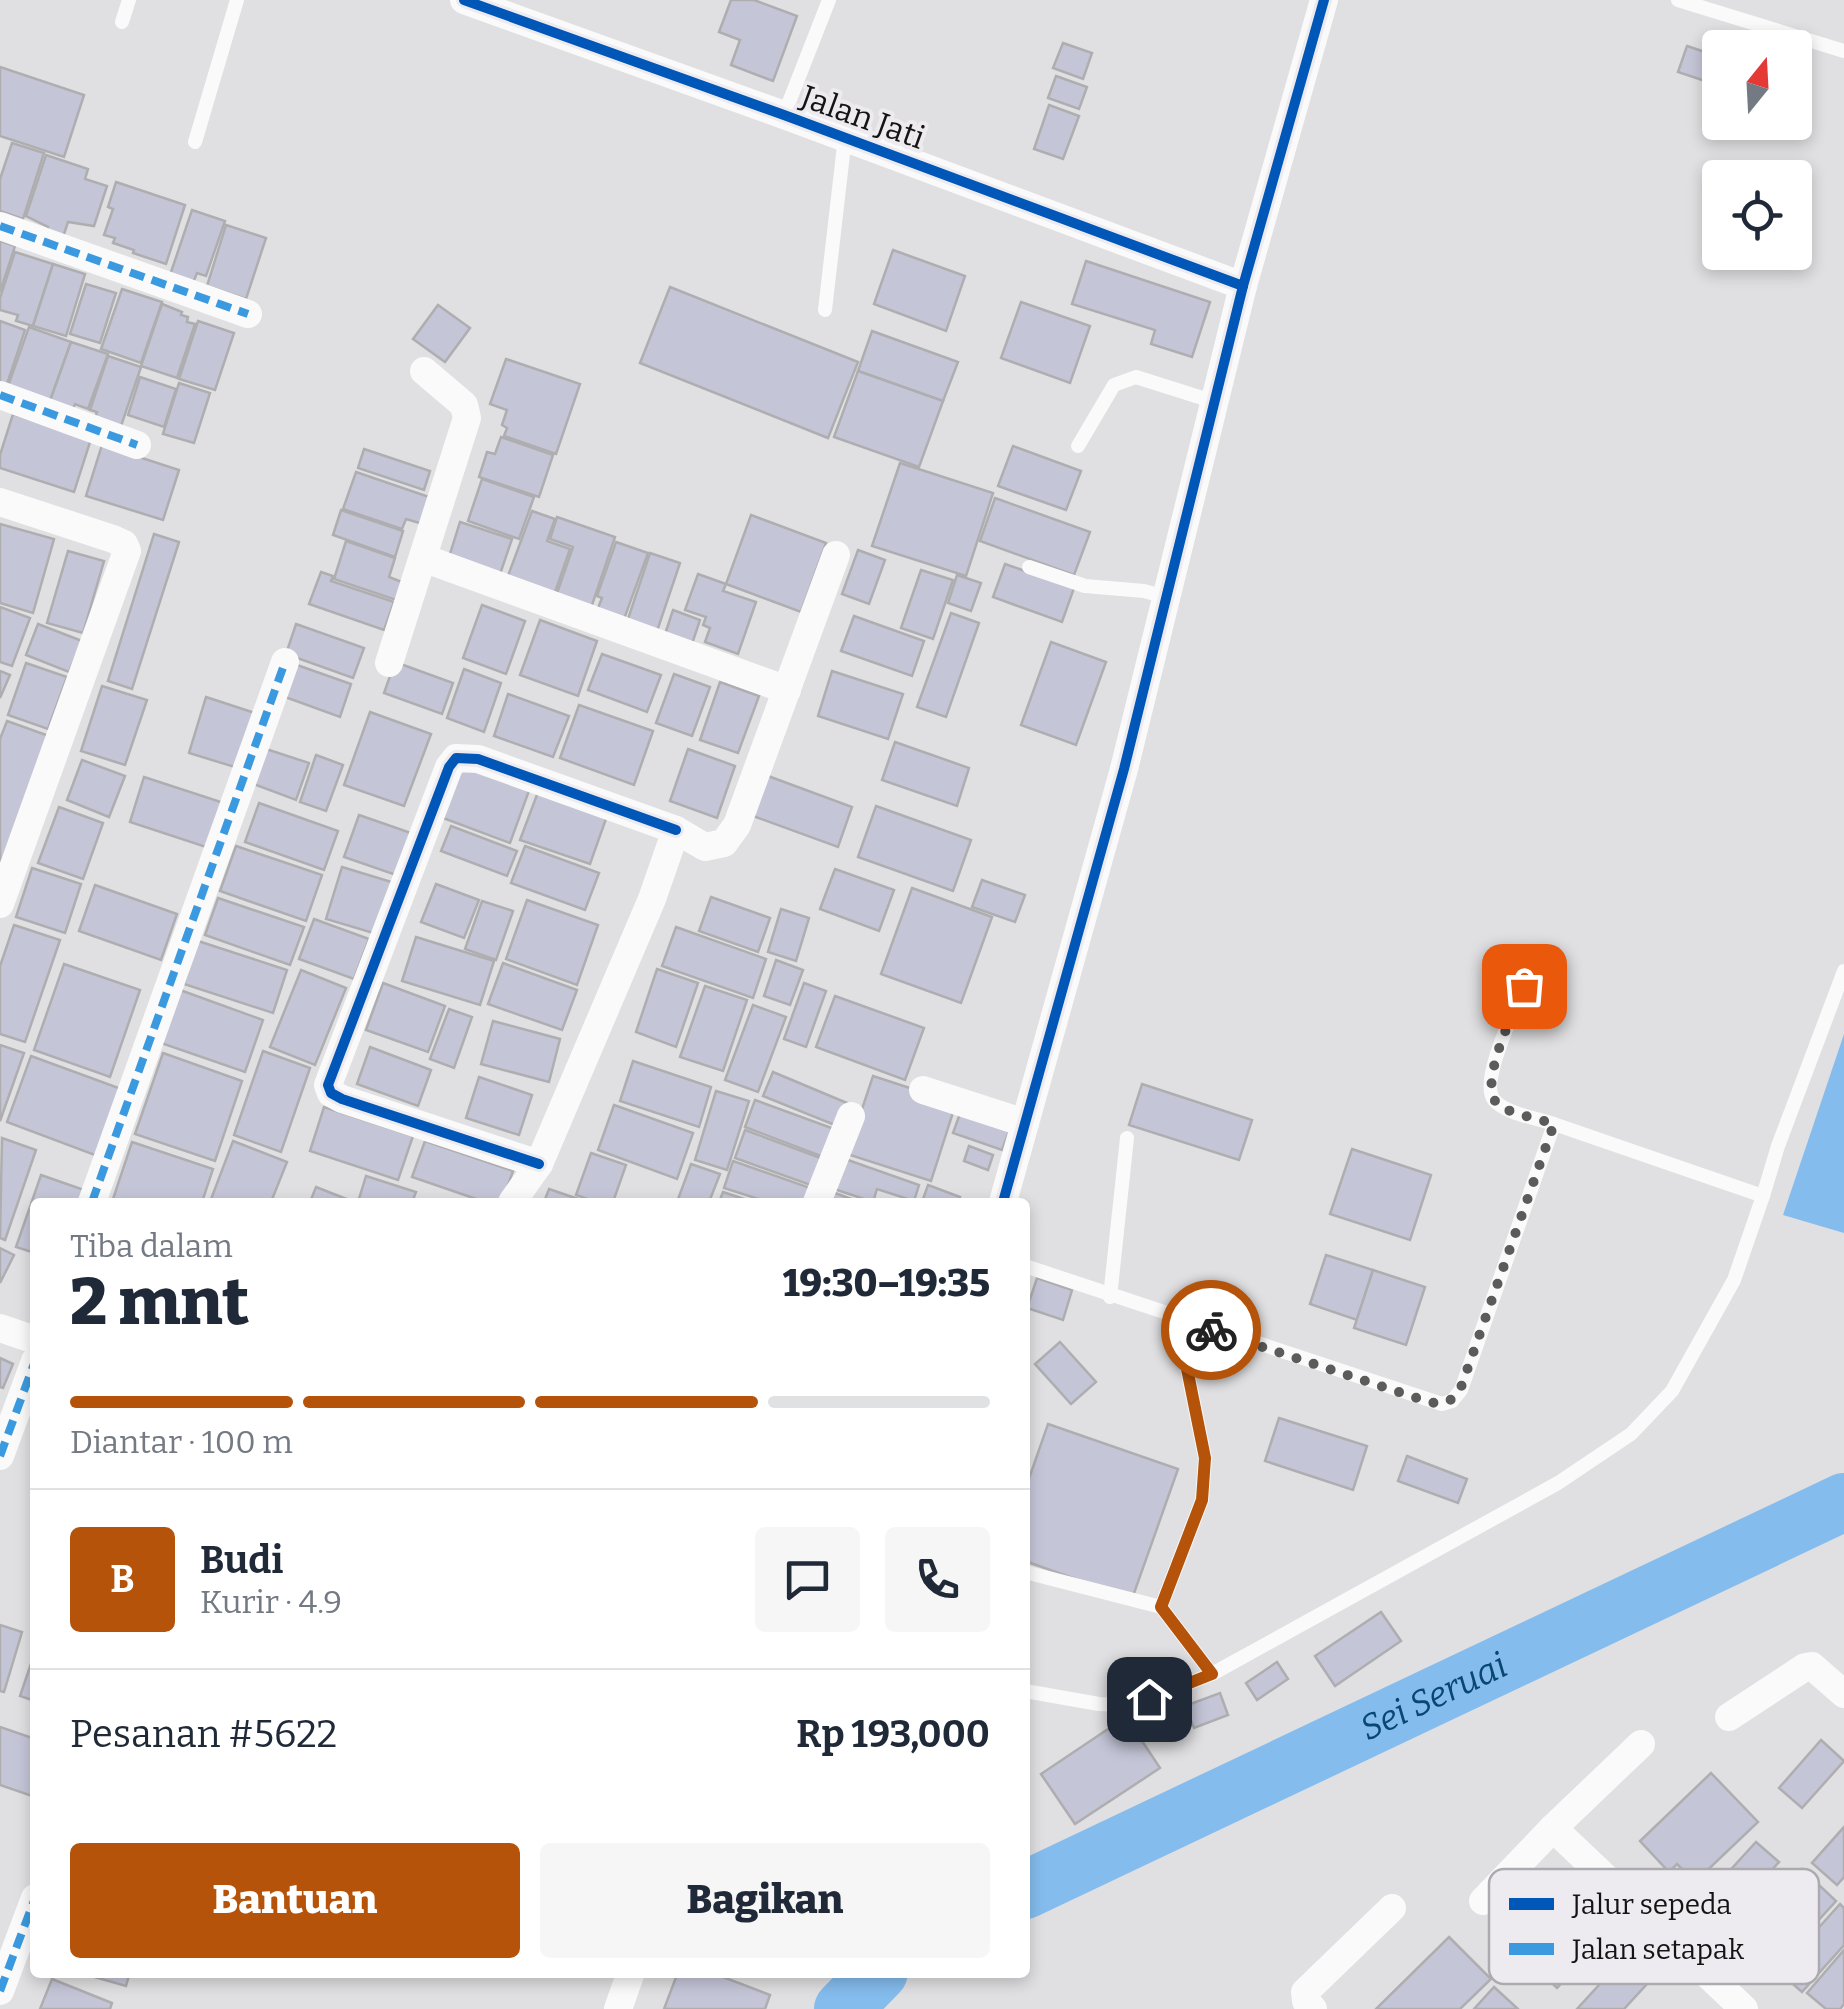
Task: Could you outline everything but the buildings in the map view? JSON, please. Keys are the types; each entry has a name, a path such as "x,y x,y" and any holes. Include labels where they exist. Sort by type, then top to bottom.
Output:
{"street":[{"name":"Jalan Jati","path":"464,0 1242,286"},
{"path":"1005,1198 1124,769 1242,286 1324,0"},
{"path":"0,226 248,314"},
{"path":"389,663 467,418 464,405 424,372"},
{"path":"0,396 137,445"},
{"path":"0,502 113,539 124,544 127,552 0,904"},
{"path":"539,1164 342,1099 331,1093 328,1086 449,767 456,758 478,759 676,830 705,847 724,842 737,825 836,555"},
{"path":"424,558 787,690"},
{"path":"93,1198 285,662"},
{"path":"515,1198 539,1164 652,899 676,830"},
{"path":"923,1090 1025,1123"},
{"path":"819,1198 851,1116"},
{"path":"0,1328 30,1338"},
{"path":"0,1456 30,1375"},
{"path":"1729,1718 1805,1667 1812,1666 1844,1694"},
{"path":"1514,1869 1640,1744"},
{"path":"1554,1828 1597,1869"},
{"path":"1483,1901 1489,1895"},
{"path":"1314,2009 1306,2001 1305,1992 1392,1908"},
{"path":"0,1990 30,1911"},
{"path":"618,2009 629,1978"},
{"path":"1718,1984 1744,2009"}],"lane":[{"path":"122,22 129,0"},
{"path":"195,142 237,0"},
{"path":"784,115 829,0"},
{"path":"1678,0 1844,50"},
{"path":"824,310 845,137"},
{"path":"1078,446 1114,385 1136,377 1214,402"},
{"path":"1028,567 1086,586 1144,591 1166,598"},
{"path":"1030,1692 1070,1701 1121,1704 1149,1699 1212,1674 1558,1484 1631,1434 1672,1392 1726,1296 1751,1237 1778,1146 1844,971"},
{"path":"1524,986 1491,1074 1492,1098 1502,1107 1763,1196"},
{"path":"1030,1268 1442,1404 1460,1390 1554,1124"},
{"path":"1110,1297 1127,1138"},
{"path":"1161,1607 1202,1500 1205,1458 1177,1319"},
{"path":"1030,1573 1161,1607 1212,1674"}],"water":[{"path":"1844,1034 1844,1233 1783,1215"}],"waterway":[{"name":"Sei Seruai","path":"1030,1888 1844,1502"},
{"name":"Sei Seruai","path":"843,2009 873,1978"}],"marked path":[{"path":"0,226 248,314"},
{"path":"0,395 137,445"},
{"path":"93,1198 285,662"},
{"path":"0,1456 30,1375"},
{"path":"0,1991 30,1911"}],"cycle path":[{"path":"464,0 1243,286"},
{"path":"1004,1198 1124,769 1243,286 1324,0"},
{"path":"539,1164 342,1099 331,1093 328,1085 449,767 456,758 478,759 676,830"}],"way so far":[{"path":"1211,1330 1429,1402 1442,1404 1452,1400 1460,1390 1554,1124 1502,1107 1490,1090 1491,1074 1524,986"}],"route":[{"path":"1149,1699 1212,1674 1161,1607 1202,1500 1205,1458 1177,1319 1211,1330"}]}
